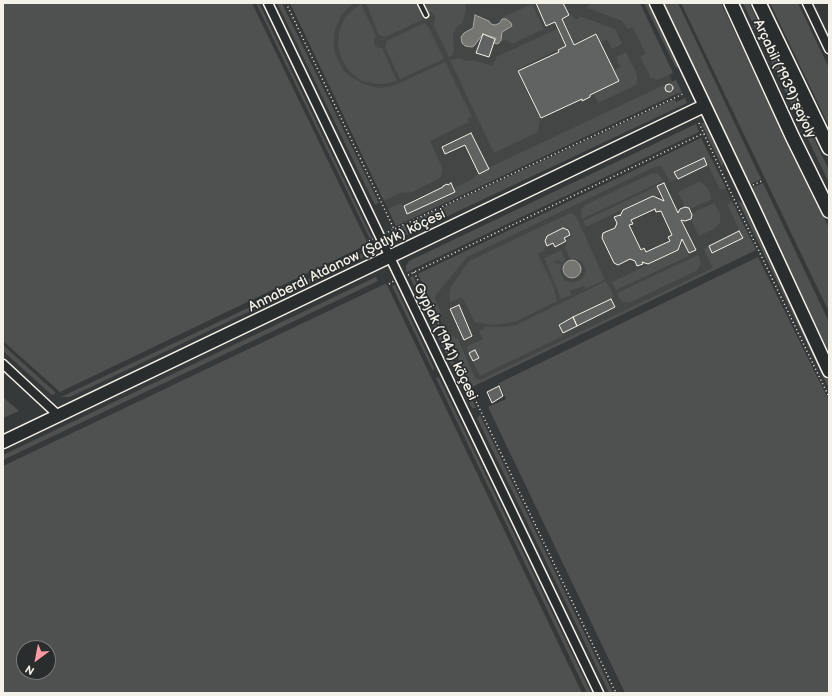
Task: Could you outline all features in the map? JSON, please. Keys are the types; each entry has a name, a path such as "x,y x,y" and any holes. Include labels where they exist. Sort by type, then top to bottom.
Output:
{"main road":[{"name":"Arçabil (1939) şaýoly","path":"731,3 792,136 829,211"},
{"name":"Arçabil (1939) şaýoly","path":"760,3 829,148"}],"street":[{"name":"Gypjak (1941) köçesi","path":"268,3 599,693"},
{"path":"656,3 829,371"},
{"path":"807,3 828,44"},
{"name":"Annaberdi Atdanow (Şatlyk) köçesi","path":"3,442 704,106"},
{"path":"3,364 59,416"}],"lane":[{"path":"420,3 426,15"}],"path":[{"path":"286,3 394,229"},
{"path":"388,232 685,92"},
{"path":"699,123 829,397"},
{"path":"408,275 704,133"},
{"path":"369,242 373,239"},
{"path":"414,272 616,693"},
{"path":"389,284 394,281"}],"shaded area":[{"path":"3,3 252,3 368,244 60,392 3,341"},
{"path":"256,3 259,3 372,238 370,239"},
{"path":"277,3 282,3 379,203 375,205"},
{"path":"290,3 635,3 678,93 396,226"},
{"path":"290,3 353,3 342,14 336,27 334,35 334,50 344,71 363,84 378,88 393,86 445,62 472,117 467,119 469,122 430,141 442,167 440,178 412,192 400,193 384,201"},
{"path":"366,3 417,3 423,15 422,20 385,37 379,35"},
{"path":"423,3 465,3 466,9 463,22 456,28 453,35 454,50 452,56 449,57 433,24 435,21 435,16 431,12 427,12"},
{"path":"591,3 640,3 673,73 657,80 651,78 640,57 646,54 633,27 628,29 622,21 588,8 587,7"},
{"path":"644,3 649,3 679,65 676,68"},
{"path":"662,3 678,3 761,179 749,185"},
{"path":"681,3 721,3 829,228 829,312"},
{"path":"743,3 749,3 829,170 829,183"},
{"path":"770,3 798,3 829,68 829,126"},
{"path":"361,4 376,36 374,39 374,44 378,48 382,48 397,81 377,84 362,81 350,72 342,60 338,46 339,31 345,18 350,12"},
{"path":"532,4 544,29 512,44 507,40 504,40 502,43 502,32 505,29 511,28 512,25 506,19 501,18"},
{"path":"475,15 495,25 500,23 502,19 506,19 512,26 502,32 501,40 498,44 494,43 496,38 483,34 474,46 465,46 462,43 461,37 464,33 473,28"},
{"path":"571,15 575,19 578,19 579,16 615,29 622,44 612,49 607,39 601,42 597,33 574,43 563,19"},
{"path":"424,23 428,26 444,59 400,79 385,47 387,41"},
{"path":"557,29 565,46 516,70 540,119 538,132 494,153 450,60 460,58 466,61 473,60 493,66 496,57"},
{"path":"626,52 637,75 637,83 634,86 598,103 594,94 620,81 615,70 620,67 616,57"},
{"path":"676,80 682,92 679,94 678,93 396,226 388,209 399,204 403,205 408,214 455,192 454,188 475,178 475,176 489,169 488,168 664,85 668,93 674,91 671,82"},
{"path":"685,98 687,103 393,242 389,234 675,99 676,102"},
{"path":"701,123 705,123 709,127 724,159 722,167"},
{"path":"696,124 699,132 407,272 406,271 406,266 409,261"},
{"path":"701,138 756,250 472,387 418,274"},
{"path":"701,138 726,188 722,190 720,189 704,157 674,171 677,178 670,182 662,167 654,167 467,257 435,296 442,315 438,316 418,274"},
{"path":"656,173 663,181 582,219 581,210 585,205"},
{"path":"700,182 707,187 712,199 690,209 685,207 678,192"},
{"path":"763,183 829,322 829,353 751,188"},
{"path":"657,186 661,194 657,196 653,195 586,227 583,221"},
{"path":"732,201 756,250 472,387 448,337 452,336 458,339 475,378 480,380 713,268 705,252 705,248 708,246 712,253 743,238 728,206 728,204"},
{"path":"738,201 746,205 829,378 829,389"},
{"path":"714,203 720,214 720,223 714,229 699,236 691,219 692,213"},
{"path":"570,213 576,216 605,280 585,289 584,286 570,291 572,295 561,299 544,258 561,250 565,260 563,263 556,260 555,263 562,264 560,271 564,280 573,283 583,278 586,270 581,261 570,258 565,248 568,239 572,237 569,229 563,227 546,236 544,241 547,247 538,254 553,285 557,301 515,322 491,325 475,322 462,297 451,302 449,296 450,288 469,261"},
{"path":"683,242 689,256 616,290 612,282 679,250"},
{"path":"365,252 366,256 70,397 61,397"},
{"path":"698,255 701,264 696,271 629,303 623,302 620,299 617,293"},
{"path":"758,257 829,401 829,693 625,693 488,407 506,399 499,383"},
{"path":"572,260 578,263 581,269 578,275 572,278 566,275 563,269 566,263"},
{"path":"413,276 438,329 435,331 410,277"},
{"path":"376,277 378,281 3,460 3,455"},
{"path":"606,281 614,297 558,324 563,336 480,376 466,347 483,339 479,331 484,329 485,326 505,327 516,325"},
{"path":"385,284 387,285 582,693 3,693 3,466"},
{"path":"395,285 434,368 433,371 392,286"},
{"path":"441,335 476,408 472,408 438,337"},
{"path":"3,345 56,393 52,395 3,351"},
{"path":"438,377 591,693 587,693 436,378"},
{"path":"3,397 19,411 3,418"},
{"path":"480,415 613,693 609,693 477,418"}],"building":[{"path":"536,3 563,3 569,15 562,19 574,45 596,34 619,81 590,95 590,97 582,101 582,99 541,118 518,71 559,52 558,50 566,46 555,22 546,26"},
{"path":"483,34 495,39 489,57 476,53"},
{"path":"669,84 672,85 672,91 669,92 666,91 665,88 666,85"},
{"path":"471,133 489,169 479,174 465,145 445,154 442,147"},
{"path":"704,158 707,165 678,179 674,172"},
{"path":"451,183 455,192 407,214 404,206"},
{"path":"664,183 678,213 680,209 685,207 689,208 692,215 691,219 685,221 681,220 696,250 689,253 682,239 678,250 648,264 642,262 643,264 637,266 635,261 630,259 618,265 614,263 602,238 603,233 615,228 617,223 614,217 620,216 623,210 653,196 664,201 657,186","holes":["655,209 656,212 661,211 672,235 668,237 670,241 646,252 644,248 641,250 629,225 633,224 631,220"]},
{"path":"563,228 568,230 570,235 564,238 566,241 555,247 553,243 547,246 545,241 547,236"},
{"path":"739,231 743,238 712,253 709,246"},
{"path":"611,299 615,307 577,326 573,317"},
{"path":"459,305 472,336 464,340 450,309"},
{"path":"573,317 577,326 563,333 559,325"},
{"path":"475,350 479,358 473,361 469,353"},
{"path":"499,386 503,396 492,403 487,392"}]}
